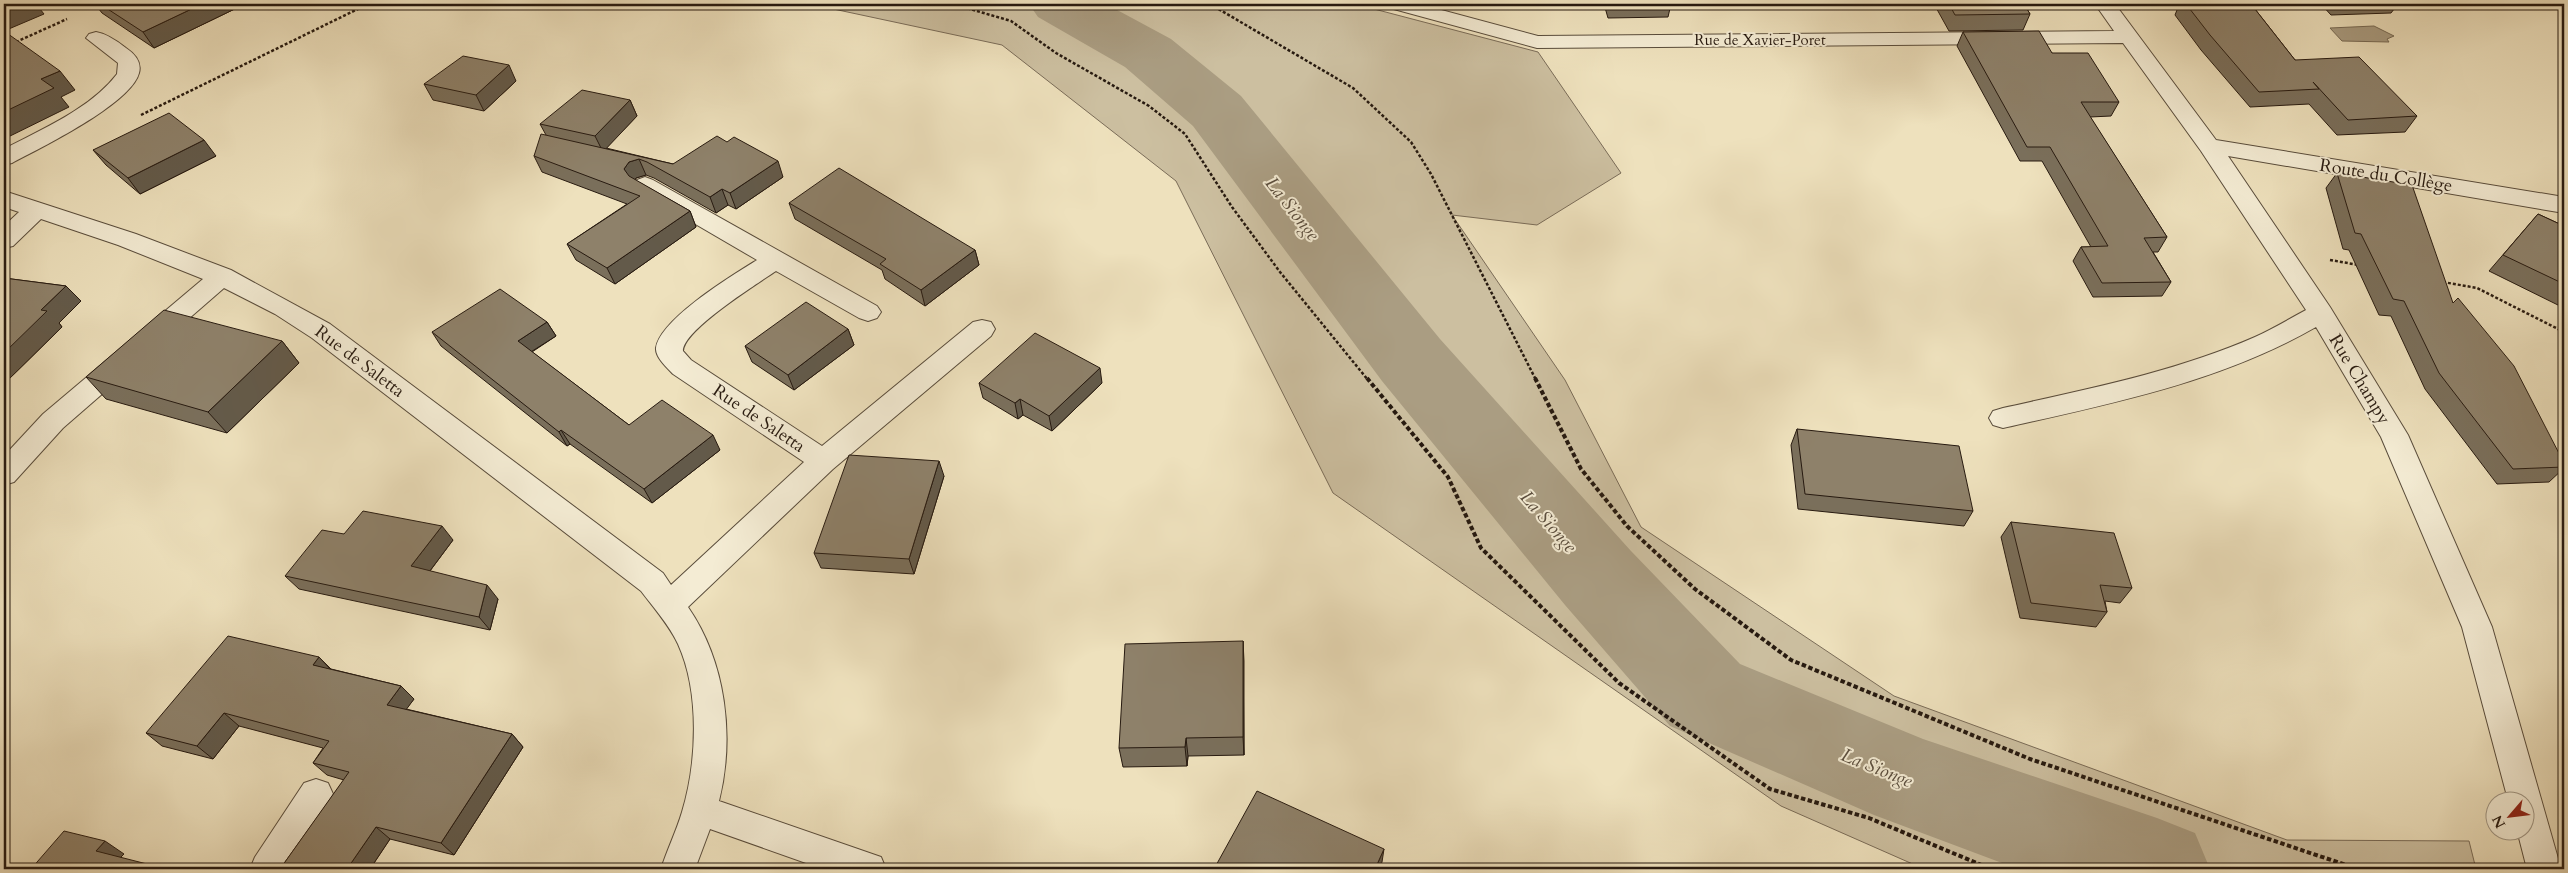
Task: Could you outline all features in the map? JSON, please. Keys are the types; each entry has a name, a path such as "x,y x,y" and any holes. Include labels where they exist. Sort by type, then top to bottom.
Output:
{"street":[{"name":"Rue de Xavier-Poret","path":"1397,4 1537,42 2127,37"},
{"name":"Rue Champy","path":"2105,4 2127,37 2208,146 2321,313 2394,435 2477,626 2522,790"},
{"path":"4,158 99,105 125,82 130,69 128,60 96,38"},
{"name":"Route du Collège","path":"2208,146 2564,205"},
{"path":"645,184 868,312"},
{"name":"Rue de Saletta","path":"4,199 147,245 222,276 282,305 321,331 652,582 670,605 698,656 704,683 710,746 707,776 700,810 678,869"},
{"path":"4,240 36,210"},
{"name":"Rue de Saletta","path":"776,259 696,314 671,339 669,350 673,358 682,367 824,461"},
{"path":"4,474 53,421 222,276"},
{"path":"2003,418 2120,392 2178,375 2264,343 2321,313"},
{"name":"Rue de Saletta","path":"670,605 824,461 982,329"},
{"path":"267,869 316,794"},
{"path":"700,810 869,869"},
{"name":"Rue Champy","path":"2536,840 2544,869"}],"path":[{"path":"139,116 368,4"},
{"path":"953,4 1011,21 1056,53 1148,106 1185,134 1232,207 1280,272 1448,477 1481,548 1619,683 1770,789 1869,818 1991,869"},
{"path":"1160,4 1165,7"},
{"path":"1210,4 1353,88 1411,142 1436,183 1581,469 1627,526 1695,589 1791,660 2030,759 2358,869"},
{"path":"12,43 74,16"},
{"path":"2321,258 2360,265"},
{"path":"2438,280 2477,288 2564,332"}],"shaded area":[{"path":"810,4 1355,4 1538,52 1621,173 1537,225 1452,215 1565,380 1641,527 1894,696 2287,840 2469,841 2476,869 1924,869 1781,806 1333,493 1176,181 1002,45"},
{"path":"2374,26 2394,36 2387,39 2389,42 2342,41 2330,28"}],"building":[{"path":"100,4 202,4 143,32"},
{"path":"1949,4 2024,4 2030,14 1955,15"},
{"path":"2186,4 2251,4 2295,60 2359,57 2417,116 2348,120 2313,82 2319,89 2259,92"},
{"path":"4,31 60,71 41,79 54,88 4,112"},
{"path":"2039,31 2052,53 2088,53 2119,102 2081,102 2167,237 2144,238 2171,282 2102,283 2081,247 2108,246 2050,147 2027,147 1963,32"},
{"path":"463,56 509,65 476,95 424,84"},
{"path":"582,90 630,100 595,136 540,124"},
{"path":"169,113 204,140 128,178 93,150"},
{"path":"541,134 673,164 717,136 727,142 734,137 778,161 730,193 722,189 710,197 647,162 639,159 629,162 624,169 629,176 690,211 607,268 567,244 640,196 534,156"},
{"path":"839,168 975,250 921,290 880,264 886,259 789,203"},
{"path":"2337,173 2412,185 2453,303 2458,298 2514,366 2564,463 2564,467 2513,469 2439,373 2404,301 2393,299 2361,234 2355,233"},
{"path":"2538,214 2564,226 2564,284 2503,255"},
{"path":"4,278 66,286 41,310 47,311 4,353"},
{"path":"500,289 547,322 518,341 629,425 662,400 713,435 644,489 561,430 559,432 432,332"},
{"path":"806,302 848,329 788,375 745,346"},
{"path":"164,310 282,341 208,412 86,377"},
{"path":"1035,333 1100,368 1049,416 1020,399 1015,403 979,383"},
{"path":"1797,429 1959,446 1973,511 1805,494"},
{"path":"849,455 939,461 909,559 814,553"},
{"path":"363,511 442,526 411,566 487,585 479,617 285,576 322,530 344,534"},
{"path":"2011,522 2114,533 2132,588 2100,585 2107,612 2031,603"},
{"path":"228,636 319,657 313,665 401,686 387,705 512,734 441,843 376,827 347,869 280,869 349,772 313,763 329,741 224,713 197,746 146,733"},
{"path":"1243,641 1243,737 1186,738 1185,747 1119,748 1125,644"},
{"path":"1257,791 1384,849 1375,869 1214,869"},
{"path":"64,831 105,841 96,851 147,864 143,869 31,869"}],"waterway":[{"name":"La Sionge","path":"1060,4 1148,53 1217,111 1411,360 1598,578 1705,695 1910,782 2157,869"}]}
